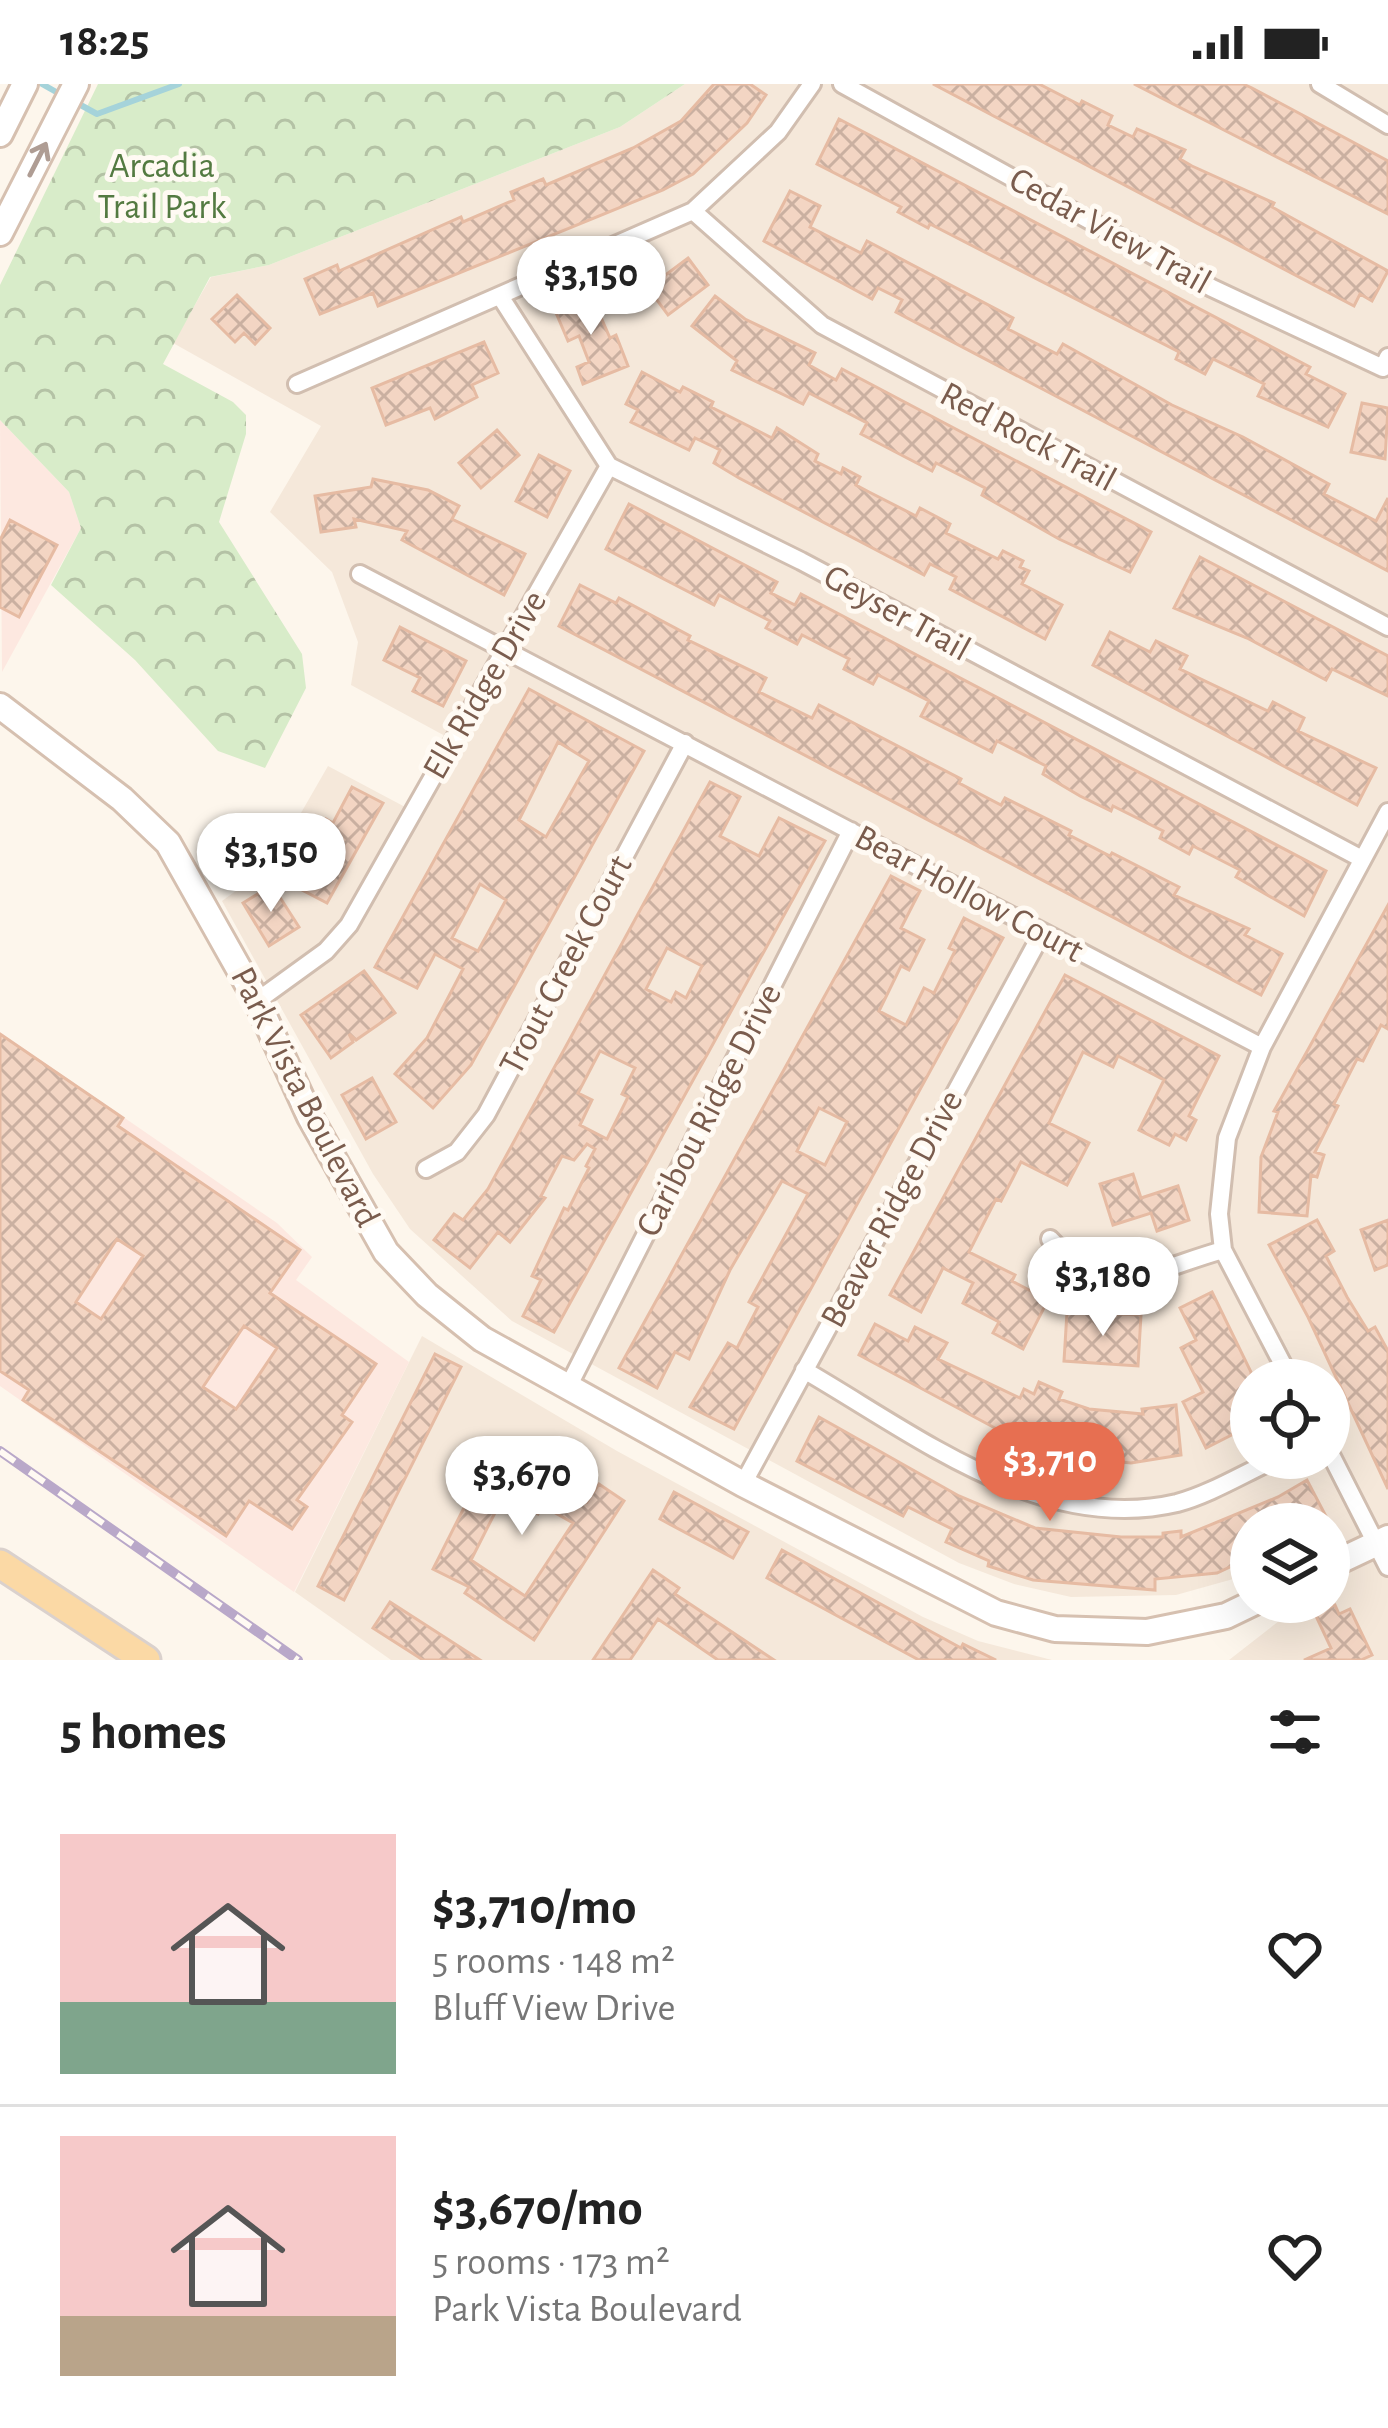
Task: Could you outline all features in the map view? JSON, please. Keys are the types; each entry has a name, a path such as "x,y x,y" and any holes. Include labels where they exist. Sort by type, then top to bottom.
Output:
{"main road":[{"path":"0,1564 146,1660"}],"street":[{"path":"0,134 26,84"},
{"path":"0,233 76,84"},
{"path":"297,384 693,211 778,132 812,84"},
{"name":"Cedar View Trail","path":"842,84 1211,288 1386,362"},
{"path":"1320,84 1388,125"},
{"name":"Red Rock Trail","path":"693,211 822,325 1388,627"},
{"path":"500,296 609,466"},
{"name":"Elk Ridge Drive","path":"257,1001 326,951 349,925 609,466"},
{"name":"Geyser Trail","path":"609,466 801,561 1362,859"},
{"name":"Bear Hollow Court","path":"360,574 1262,1047"},
{"name":"Park Vista Boulevard","path":"0,706 122,799 168,843 257,1001 310,1117 386,1252 427,1295 482,1339 967,1601 1055,1629 1147,1632 1230,1614"},
{"name":"Trout Creek Court","path":"426,1169 458,1152 486,1115 685,743"},
{"path":"1280,1359 1223,1250 1220,1214 1226,1138 1262,1047 1388,812"},
{"name":"Caribou Ridge Drive","path":"567,1389 851,831"},
{"name":"Beaver Ridge Drive","path":"743,1484 1042,933"},
{"path":"1050,1239 1080,1269 1119,1280 1223,1250"},
{"path":"805,1370 987,1475 1039,1496 1123,1509 1179,1502 1231,1479"},
{"path":"1346,1479 1383,1540 1388,1567"},
{"path":"1350,1556 1383,1540"}],"shaded area":[{"path":"685,84 1388,84 1388,1660 1229,1660 1276,1623 1350,1623 1350,1503 1230,1503 1230,1580 1176,1595 1071,1597 1014,1584 959,1563 512,1321 410,1229 373,1174 222,901 271,865 328,766 407,808 447,737 351,685 358,642 332,572 270,512 321,426 173,343 211,277 269,265 620,127"},
{"path":"0,420 69,492 81,528 2,672"},
{"path":"0,1032 277,1223 312,1257 296,1280 409,1362 294,1592 0,1386"},
{"path":"422,1336 617,1451 923,1617 978,1641 1052,1660 391,1660 295,1592"}],"green space":[{"name":"Arcadia Trail Park","path":"98,84 685,84 620,127 269,265 210,277 163,364 233,402 246,415 246,434 219,522 302,654 306,688 265,768 218,751 135,660 51,585 81,528 69,492 0,420 0,285"}],"building":[{"path":"714,84 750,84 766,95 747,123 693,174 378,306 373,293 320,314 305,279 337,265 339,271 461,217 463,222 514,200 511,192 543,179 546,185 633,148 681,121"},
{"path":"933,84 1039,84 1080,105 1082,101 1112,116 1108,125 1133,137 1137,129 1185,150 1180,159 1274,203 1272,207 1388,271 1372,301 1360,294 1354,306"},
{"path":"1134,84 1243,84 1252,88 1388,161 1388,214"},
{"path":"839,119 1310,367 1306,374 1345,394 1328,427 1258,396 1264,384 1213,359 1205,374 1176,359 1179,352 930,224 928,228 898,212 901,207 817,164"},
{"path":"790,191 820,206 810,227 861,253 867,241 1013,318 1008,329 1057,354 1063,344 1329,484 1324,494 1376,521 1388,498 1388,571 896,312 902,300 878,288 872,299 764,241"},
{"path":"688,258 708,285 668,315 648,288"},
{"path":"590,292 628,366 583,384 577,367 589,362 579,336 568,341 554,308"},
{"path":"237,295 270,328 255,344 244,333 235,342 212,319"},
{"path":"715,296 745,319 815,353 809,365 836,380 842,369 1151,532 1130,572 982,495 985,488 936,463 932,471 861,434 867,423 809,393 803,404 732,370 737,361 692,326"},
{"path":"484,342 498,373 472,385 477,397 435,419 430,408 386,425 372,388"},
{"path":"642,372 680,392 683,387 713,402 711,407 772,438 777,428 818,454 815,461 860,477 856,485 916,516 920,508 950,524 946,533 998,559 1003,551 1023,561 1020,567 1029,571 1022,584 1062,605 1045,639 950,589 956,577 930,564 924,575 739,478 714,463 720,450 695,438 689,450 631,422 638,410 626,404"},
{"path":"1362,403 1388,408 1385,459 1351,452"},
{"path":"497,430 519,455 481,488 459,463"},
{"path":"539,455 570,471 547,517 516,501"},
{"path":"373,479 428,490 459,506 452,519 525,554 504,595 402,540 407,531 354,519 356,527 321,532 315,496 371,487"},
{"path":"629,504 777,582 771,593 795,605 801,594 1326,871 1304,916 1236,877 1240,870 1193,846 1189,854 1160,838 1163,831 1113,806 1111,811 1080,796 1043,774 1046,766 997,741 992,752 921,716 929,701 878,675 873,684 844,669 849,659 802,635 797,644 766,628 770,621 719,595 714,605 606,549"},
{"path":"10,520 57,545 19,617 0,607 0,540"},
{"path":"1200,557 1388,656 1388,696 1332,669 1326,680 1247,638 1174,608"},
{"path":"580,585 616,603 619,598 690,636 688,640 766,678 759,692 812,718 819,705 1001,805 1005,798 1110,856 1179,887 1174,895 1249,929 1245,935 1282,954 1261,995 559,626"},
{"path":"400,627 466,661 443,706 413,691 420,678 384,660"},
{"path":"1110,632 1150,652 1156,641 1187,656 1180,669 1268,711 1273,702 1304,718 1298,731 1376,768 1357,805 1093,665"},
{"path":"529,689 644,751 471,1065 433,1108 395,1074 427,1038 463,969 435,954 417,988 375,967","holes":["558,742 589,761 546,837 519,820","480,884 506,900 478,951 452,938"]},
{"path":"710,782 740,797 720,836 759,856 779,818 825,841 554,1332 523,1316 541,1280 532,1276 595,1149 587,1144 574,1160 562,1156 541,1196 545,1198 510,1242 498,1232 470,1268 434,1240 454,1214 463,1220 488,1189","holes":["667,948 702,966 686,998 676,992 671,1002 646,989","600,1051 635,1068 622,1094 628,1097 607,1139 580,1125 592,1100 578,1093"]},
{"path":"352,787 383,803 327,903 285,881 300,852 307,855 326,819 333,823"},
{"path":"891,876 920,891 901,928 924,940 909,970 901,966 879,1011 906,1025 924,988 934,993 955,951 949,948 964,918 1003,938 734,1429 690,1407 728,1343 737,1348 758,1307 749,1302 808,1194 782,1181 730,1270 689,1359 675,1352 657,1388 619,1368","holes":["819,1108 847,1122 825,1165 797,1151"]},
{"path":"272,885 299,927 269,946 243,903"},
{"path":"1388,905 1388,1029 1381,1025 1334,1104 1338,1106 1315,1152 1324,1155 1317,1177 1311,1175 1307,1216 1259,1212 1261,1157 1278,1112 1274,1111"},
{"path":"364,971 395,1013 356,1040 349,1034 353,1042 331,1058 301,1015"},
{"path":"1065,975 1219,1056 1189,1116 1196,1120 1186,1140 1175,1134 1169,1145 1139,1130 1164,1080 1118,1056 1113,1067 1083,1052 1049,1123 1089,1143 1067,1185 1021,1162 969,1252 1015,1275 1012,1281 1048,1300 1023,1349 993,1333 999,1322 963,1303 973,1283 943,1268 921,1312 890,1295"},
{"path":"0,1034 123,1118 118,1126 300,1250 270,1293 376,1364 342,1415 352,1422 297,1500 307,1507 292,1529 249,1501 226,1536 23,1400 29,1390 0,1371","holes":["117,1239 143,1256 101,1319 76,1302","244,1326 277,1348 236,1409 203,1387"]},
{"path":"372,1078 396,1122 366,1139 342,1095"},
{"path":"1133,1174 1141,1198 1178,1186 1189,1220 1157,1231 1151,1213 1113,1225 1100,1184"},
{"path":"1317,1220 1334,1251 1326,1256 1347,1297 1368,1331 1375,1327 1388,1351 1388,1489 1350,1407 1350,1359 1328,1359 1269,1245"},
{"path":"1388,1220 1388,1265 1375,1270 1361,1230"},
{"path":"1212,1292 1245,1359 1230,1359 1230,1436 1206,1448 1183,1402 1203,1392 1181,1348 1196,1340 1180,1308"},
{"path":"1067,1312 1141,1315 1138,1366 1064,1361"},
{"path":"875,1324 908,1341 915,1327 947,1343 938,1359 1020,1398 1024,1389 1034,1394 1039,1382 1062,1392 1059,1399 1089,1409 1143,1414 1142,1409 1176,1405 1181,1455 1131,1463 1079,1461 1036,1450 859,1355"},
{"path":"435,1354 461,1367 344,1600 318,1586"},
{"path":"819,1417 959,1496 1035,1528 1121,1537 1163,1537 1163,1533 1181,1531 1181,1537 1230,1517 1230,1567 1217,1573 1155,1579 1155,1590 1033,1580 988,1566 989,1561 946,1542 952,1529 908,1507 903,1516 797,1461"},
{"path":"479,1444 504,1451 507,1447 543,1467 538,1475 587,1502 599,1484 624,1501 534,1640 465,1593 469,1587 433,1569 478,1480 464,1473","holes":["504,1495 538,1514 543,1506 573,1523 525,1596 471,1560"]},
{"path":"1307,1480 1319,1503 1263,1503 1278,1497"},
{"path":"674,1492 748,1532 733,1558 660,1519"},
{"path":"782,1550 961,1648 963,1644 996,1660 919,1660 767,1578"},
{"path":"653,1570 679,1588 675,1594 774,1660 718,1660 658,1619 630,1660 593,1660"},
{"path":"390,1602 480,1660 423,1660 373,1628"},
{"path":"1350,1609 1372,1655 1361,1660 1304,1660 1331,1648 1319,1623 1350,1623"}],"waterway":[{"path":"42,84 65,97"},
{"path":"77,103 97,114 179,84"}],"railway":[{"path":"0,1451 298,1660"}]}
